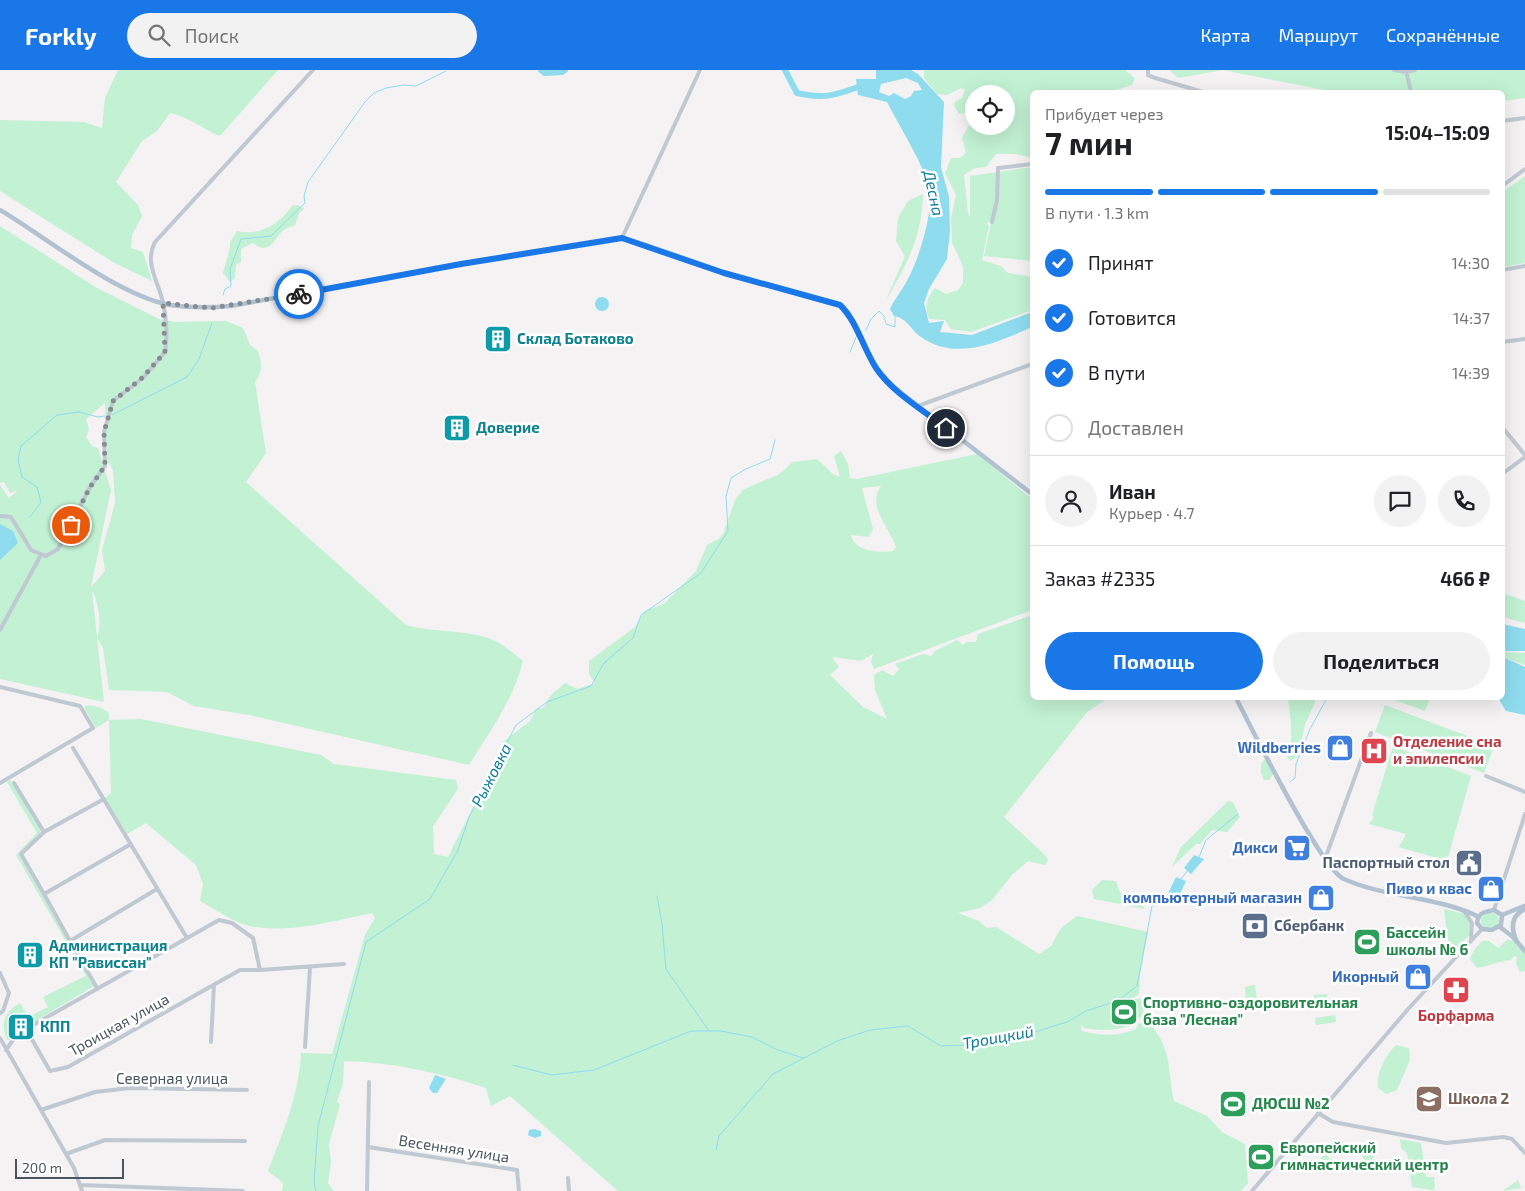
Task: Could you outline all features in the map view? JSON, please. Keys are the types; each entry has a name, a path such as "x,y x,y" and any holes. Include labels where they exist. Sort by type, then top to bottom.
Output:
{"main road":[{"path":"0,209 125,288 163,303 192,307 231,306 461,264 622,238 724,273 837,304 850,319 876,368 890,385 1030,492"},
{"path":"1237,700 1303,824 1325,859 1340,877 1348,881 1462,910 1479,917"},
{"path":"1502,915 1503,922 1500,927 1488,931 1478,925 1479,917 1483,912 1494,910 1502,915 1525,908"},
{"path":"1517,942 1512,928 1513,922 1519,912 1525,908"},
{"path":"1500,927 1524,949"}],"street":[{"path":"0,516 10,517 31,550 46,556 58,549 90,487 105,466 104,432 113,401 142,378 165,352 163,303 150,262 151,250 155,242 313,70"},
{"path":"622,238 700,70"},
{"path":"1148,70 1148,74 1152,77 1196,90"},
{"path":"1394,70 1416,70"},
{"path":"1406,71 1411,90"},
{"path":"1505,121 1525,118"},
{"path":"992,222 997,200 998,168 1030,164"},
{"path":"1505,184 1525,169"},
{"path":"1505,269 1525,266"},
{"path":"1505,342 1525,339"},
{"path":"918,406 1030,365"},
{"path":"1505,431 1525,456 1505,472"},
{"path":"0,630 41,555"},
{"path":"0,687 80,706 93,728 0,783"},
{"path":"1325,859 1371,733"},
{"path":"73,748 187,938"},
{"path":"1486,776 1525,792"},
{"path":"14,783 44,832"},
{"path":"97,988 21,854 44,832 104,799"},
{"path":"1494,910 1525,814"},
{"path":"44,894 131,844"},
{"path":"70,940 157,889"},
{"path":"1462,910 1472,924 1470,941"},
{"path":"6,1050 24,1030 218,920 232,923 253,938 260,970"},
{"path":"1252,1191 1318,1113 1482,929"},
{"name":"Троицкая улица","path":"24,1030 50,1071 68,1067 240,970 310,968 344,964"},
{"path":"304,1047 310,968"},
{"path":"0,973 9,993 2,1012"},
{"path":"212,1042 214,985"},
{"path":"0,1038 66,1154 82,1191"},
{"path":"367,1191 369,1082"},
{"name":"Северная улица","path":"41,1110 95,1092 130,1088 247,1090"},
{"path":"1318,1113 1333,1122 1446,1143 1503,1137 1512,1139 1525,1153"},
{"path":"66,1154 105,1140 245,1141"},
{"name":"Весенняя улица","path":"368,1147 517,1170 519,1191"},
{"path":"568,1178 569,1191"},
{"path":"81,1185 243,1191"}],"green space":[{"path":"118,70 278,70 220,136 183,117 170,113 157,131 142,141 116,182 138,205 142,216 132,235 131,248 143,252 152,281 113,262 0,191 0,120 84,122 102,128 105,98"},
{"path":"924,70 1125,70 1135,78 1132,85 1116,90 1030,90 1030,157 1017,154 996,154 986,167 975,168 964,175 970,217 970,176 1030,167 1030,261 984,256 991,223 987,222 989,226 982,260 1001,266 1008,273 1030,277 1030,311 971,332 951,329 945,320 929,319 927,310 928,299 935,288 946,294 958,290 963,283 963,266 952,243 951,218 956,195 945,173 951,158 960,158 966,153 962,138 965,132 965,135 1015,135 1015,85 965,85 965,90 961,88 947,95 937,94 924,78"},
{"path":"1170,70 1223,70 1178,78"},
{"path":"1223,70 1525,70 1525,98 1505,101 1505,90 1324,90"},
{"path":"965,90 965,113 959,114 954,106 955,102 962,98"},
{"path":"1525,176 1525,263 1505,267 1505,191"},
{"path":"923,194 920,223 912,250 886,300 905,256 896,241 898,218 908,201"},
{"path":"298,205 304,209 299,213 295,225 284,230 272,244 264,248 253,243 241,249 241,262 236,265 235,278 230,282 223,273 230,242 237,231 253,232 268,228 281,219 292,206"},
{"path":"0,226 97,288 159,319 176,322 226,321 243,328 250,345 258,351 260,360 261,370 255,382 266,453 246,482 406,625 470,634 491,639 523,661 514,689 469,765 249,715 194,706 167,692 109,690 103,648 97,638 104,702 0,679 0,485 9,498 18,490 10,493 4,482 0,483","holes":["105,403 107,460 113,470 115,503 102,550 105,571 91,587 111,490 98,448 92,446 86,437 89,429 86,419","92,591 99,614 99,633 97,638"]},
{"path":"841,451 848,464 850,478 857,479 977,454 1030,497 1030,611 874,669 871,662 873,654 861,661 832,657 839,667 830,675 863,707 887,719 875,690 874,675 882,670 893,676 899,669 895,664 923,654 931,656 935,651 957,640 963,645 967,642 976,642 978,634 1030,616 1030,700 1105,700 1087,712 1004,817 1045,855 1048,860 1045,865 1028,861 1013,874 991,901 980,908 958,913 979,921 987,928 996,927 1039,954 1051,946 1061,928 1077,916 1148,932 1140,975 1139,994 1132,999 1142,999 1144,1016 1134,1020 1132,1025 1109,1030 1084,1028 1082,1024 1081,1031 1102,1035 1116,1034 1129,1032 1136,1029 1138,1024 1149,1021 1165,1049 1174,1101 1207,1116 1222,1132 1245,1144 1248,1183 1241,1191 618,1191 510,1096 491,1106 486,1088 434,1073 398,1066 344,1061 343,1083 337,1102 340,1104 329,1144 331,1163 328,1183 334,1191 282,1191 283,1183 268,1171 294,1099 301,1053 332,1054 365,935 375,918 372,913 295,928 264,928 237,922 200,901 203,884 196,865 146,823 127,834 105,798 111,793 109,720 141,719 321,755 334,764 456,780 458,789 433,826 434,854 448,857 486,782 503,742 530,721 536,709 543,708 551,695 565,683 578,689 595,683 589,674 589,661 635,627 645,611 665,603 696,571 707,545 720,538 724,532 735,500 744,489 778,475 793,462 817,459 833,474 840,477 834,456","holes":["881,486 876,501 881,517 896,547 893,551 868,550 853,541 851,535 869,537 873,529 862,488"]},
{"path":"1505,594 1525,601 1525,623 1505,618"},
{"path":"1505,652 1525,653 1525,665 1505,658"},
{"path":"1314,700 1315,702 1305,725 1298,756 1290,761 1287,757 1291,745 1288,701"},
{"path":"1395,700 1429,700 1425,711"},
{"path":"1385,705 1494,746 1484,773 1375,732"},
{"path":"84,707 97,707 109,713 109,720 96,728"},
{"path":"1393,746 1471,776 1447,861 1399,847 1406,834 1369,824 1374,817 1372,815"},
{"path":"1266,758 1274,773 1269,780 1264,780 1261,773 1261,763"},
{"path":"10,780 41,829 40,833 19,854 94,986 24,1028 22,1025 19,1026 21,1030 14,1031 12,1039 7,1040 4,1023 10,1011 20,1003 28,1017 48,1007 43,997 86,976 16,855 37,833 7,782"},
{"path":"1228,801 1233,802 1240,817 1227,832 1212,830 1200,844 1196,844 1172,867 1181,847"},
{"path":"1102,880 1116,881 1120,893 1130,892 1132,901 1138,901 1145,909 1094,899 1092,890"},
{"path":"1444,909 1465,914 1471,925 1470,935 1453,950 1449,948"},
{"path":"1490,912 1496,915 1499,921 1496,927 1490,930 1484,927 1481,921 1484,915"},
{"name":"Бассейн школы № 6","path":"1376,929 1379,954 1365,956 1364,948 1358,949 1356,931"},
{"path":"1507,940 1514,941 1525,954 1525,971 1520,972 1516,964 1517,957 1514,956 1511,960 1477,968 1470,959 1474,950 1482,941 1489,941 1498,948"},
{"path":"1255,985 1257,1001 1246,1002 1245,987"},
{"path":"1327,994 1328,1001 1315,1003 1314,995"},
{"path":"1296,998 1302,1004 1296,1010 1290,1004"},
{"path":"1335,1015 1336,1022 1316,1025 1315,1018"},
{"path":"1396,1045 1409,1048 1410,1060 1397,1090 1386,1094 1378,1088 1380,1071 1385,1059"},
{"path":"1400,1139 1421,1143 1426,1177 1434,1177 1435,1188 1432,1189 1438,1191 1412,1187 1407,1153 1401,1148"},
{"path":"1368,1150 1374,1156 1368,1162 1362,1156"},
{"path":"1324,1153 1334,1162 1330,1170 1323,1168 1319,1161"},
{"path":"1518,1180 1521,1188 1503,1191"}],"water":[{"path":"876,70 911,70 918,74 944,102 941,167 949,197 950,231 947,259 929,289 924,303 929,323 944,321 940,332 972,335 1030,313 1030,328 977,347 963,349 948,348 934,344 921,337 906,322 894,316 890,309 909,277 923,240 929,213 930,191 924,172 887,102 858,95 856,79 876,79","holes":["906,78 918,83 922,90 914,91 911,96 905,99 894,93 889,96 879,92 881,84"]},
{"path":"599,297 605,297 609,304 605,311 599,311 595,307 595,301"},
{"path":"0,524 13,531 18,543 0,560"},
{"path":"1505,625 1525,629 1525,651 1505,651"},
{"path":"1505,658 1525,667 1525,715 1506,711 1499,700 1505,700"},
{"path":"1194,855 1204,859 1191,874 1184,868"},
{"path":"1176,877 1186,881 1175,905 1165,900"},
{"path":"435,1075 446,1079 437,1093 433,1093 429,1088"},
{"path":"529,1130 541,1131 541,1136 535,1138 528,1135"}],"waterway":[{"name":"Десна","path":"541,70 545,73 562,72 565,70"},
{"name":"Десна","path":"785,70 797,93 821,96 858,87 865,90"},
{"path":"223,295 225,289 231,286 230,269 241,239 271,236 305,203 304,196 308,182 365,102 374,93 386,88 404,85 416,86 446,71"},
{"name":"Рыжовка","path":"866,330 871,319 879,311 884,316 886,324 895,327 895,315"},
{"path":"112,415 187,377 199,359 212,323"},
{"name":"Рыжовка","path":"850,352 857,335"},
{"path":"30,517 41,502 37,487 22,477 18,460 21,446 57,415 79,412 98,417 105,416"},
{"name":"Рыжовка","path":"316,1191 314,1182 318,1126 366,942 430,899 458,850 469,817 516,725 547,702 591,686 604,663 633,638 641,615 701,573 728,531 726,496 731,478 746,469 770,459 775,440"},
{"name":"Троицкий","path":"1290,782 1295,778 1296,764 1310,729 1326,700"},
{"name":"Троицкий","path":"1199,857 1206,840 1238,814"},
{"name":"Троицкий","path":"1181,879 1188,870"},
{"path":"657,896 662,924 666,969 709,1031"},
{"name":"Троицкий","path":"716,1150 719,1136 773,1074 837,1041 870,1030 908,1026 941,1046 969,1045 1038,1031 1067,1022 1086,1011 1117,1001 1137,986 1152,906 1169,902"},
{"path":"513,1065 551,1075 594,1070 691,1031 721,1031 752,1037 778,1050 803,1058"}],"way so far":[{"path":"71,525 90,487 105,466 104,432 113,401 142,378 165,352 163,303 211,308 299,294"}],"place":[{"name":"Склад Ботаково","path":"498,339"},
{"name":"Доверие","path":"457,428"},
{"name":"Wildberries","path":"1340,748"},
{"name":"Отделение сна и эпилепсии","path":"1374,751"},
{"name":"Дикси","path":"1297,848"},
{"name":"Паспортный стол","path":"1469,863"},
{"name":"Пиво и квас","path":"1491,889"},
{"name":"компьютерный магазин","path":"1321,898"},
{"name":"Сбербанк","path":"1255,926"},
{"name":"Бассейн школы № 6","path":"1367,942"},
{"name":"Администрация КП \"Рависсан\"","path":"30,955"},
{"name":"Икорный","path":"1418,977"},
{"name":"Борфарма","path":"1456,990"},
{"name":"Спортивно-оздоровительная база \"Лесная\"","path":"1124,1012"},
{"name":"КПП","path":"21,1027"},
{"name":"Школа 2","path":"1429,1099"},
{"name":"ДЮСШ №2","path":"1233,1104"},
{"name":"Европейский гимнастический центр","path":"1261,1157"}],"route":[{"path":"299,294 461,264 622,238 724,273 821,298 840,305 850,319 876,368 890,385 946,428"}]}
